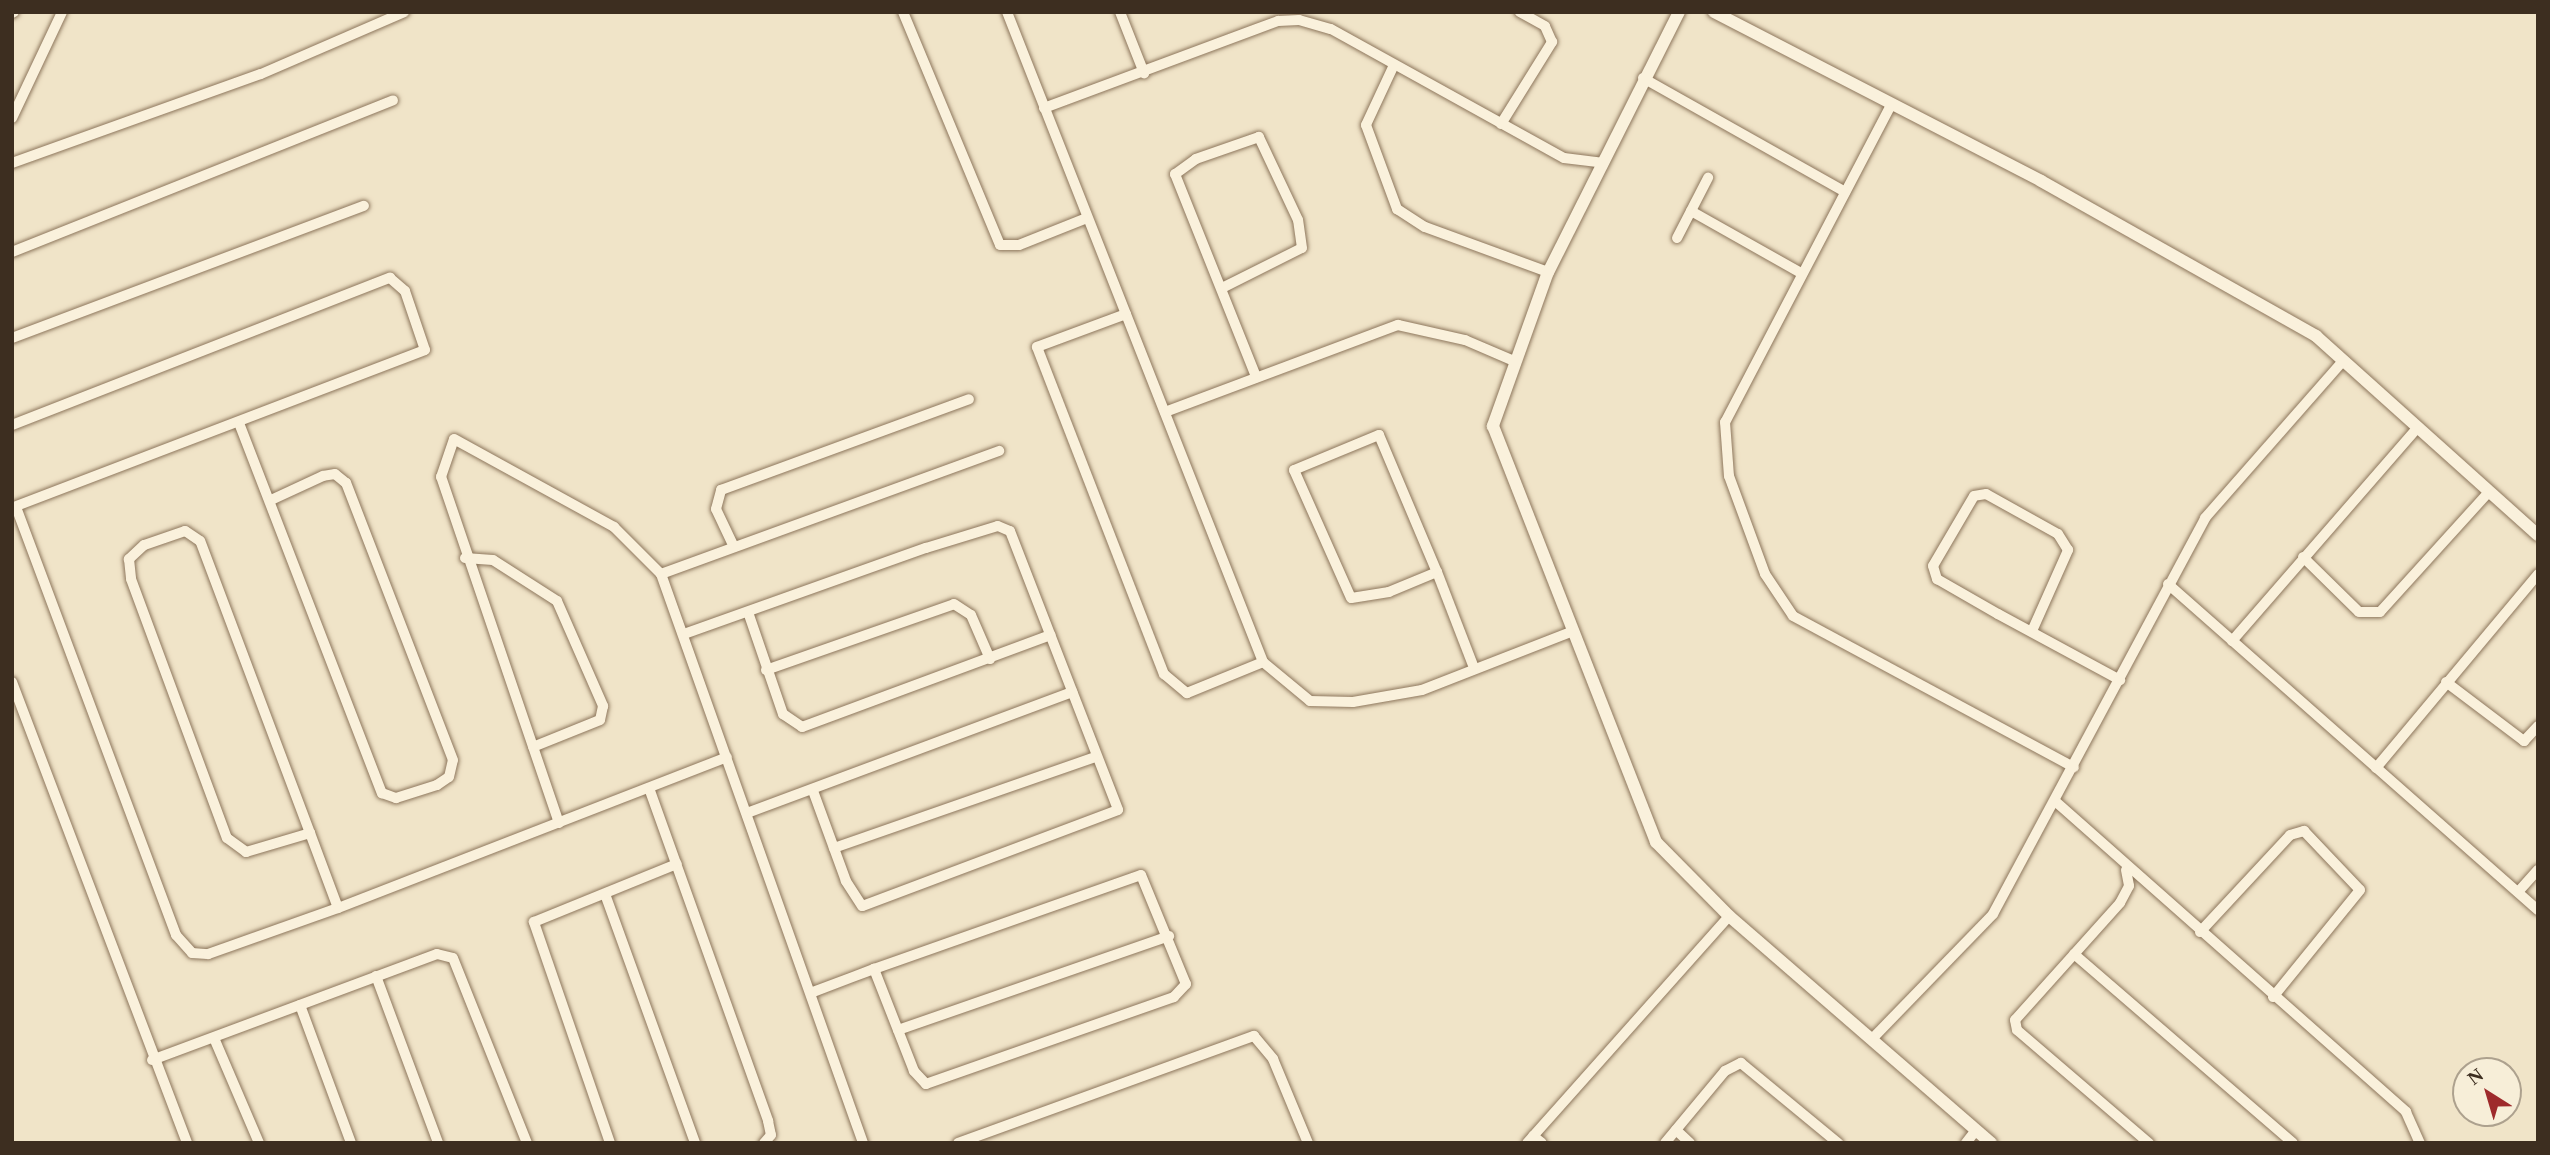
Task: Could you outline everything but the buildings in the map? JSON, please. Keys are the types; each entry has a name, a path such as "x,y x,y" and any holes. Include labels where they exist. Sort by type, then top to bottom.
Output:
{"street":[{"path":"12,118 62,12"},
{"path":"12,163 283,66 404,12"},
{"path":"903,12 1000,245 1019,245 1087,218"},
{"path":"1007,12 1263,662 1297,694 1331,703 1422,690 1571,632"},
{"path":"1120,12 1144,73"},
{"path":"1501,124 1552,42 1545,26 1520,12"},
{"path":"1679,12 1643,78 1548,272 1493,426 1571,632 1656,842 1729,916 1874,1037 1991,1143"},
{"path":"1714,12 2222,282 2344,360 2417,429 2538,535"},
{"path":"1044,108 1278,21 1299,20 1331,29 1393,67 1564,158 1602,163"},
{"path":"1393,67 1366,125 1397,209 1425,227 1548,272"},
{"path":"1643,78 1845,191"},
{"path":"12,252 393,100"},
{"path":"1891,105 1801,273 1722,436 1735,496 1773,590 1805,624 2074,767"},
{"path":"1222,288 1302,248 1298,219 1259,137 1196,159 1175,174 1256,377"},
{"path":"1677,238 1708,178"},
{"path":"12,338 364,206"},
{"path":"1691,211 1801,273"},
{"path":"12,425 384,280 400,284 425,350 14,507 179,942 192,953 208,954 338,908 727,757"},
{"path":"1126,314 1037,347 1164,674 1187,693 1263,662"},
{"path":"1165,412 1398,324 1465,340 1514,361"},
{"path":"1874,1037 1993,914 2074,767 2205,517 2344,360"},
{"path":"734,547 716,509 720,490 969,398"},
{"path":"239,423 382,793 396,798 437,785 449,777 453,760 346,483 335,474 323,476 271,500"},
{"path":"2232,641 2417,429"},
{"path":"1437,572 1390,593 1351,598 1294,470 1380,435 1437,572 1474,668"},
{"path":"559,823 465,558 441,477 454,439 614,527 661,574 813,992 863,1143"},
{"path":"661,574 999,451"},
{"path":"2303,557 2358,612 2380,612 2489,492"},
{"path":"2032,631 2068,550 2059,534 1986,494 1974,496 1933,566 1937,579 2120,680"},
{"path":"684,634 998,526 1010,531 1096,757 1118,807 1113,815 866,906 856,903 813,791"},
{"path":"310,833 246,852 227,838 131,579 129,559 144,545 185,531 200,541 310,833 338,908"},
{"path":"465,558 493,560 557,601 603,706 600,720 533,747"},
{"path":"2376,768 2538,574"},
{"path":"2168,584 2538,911"},
{"path":"766,670 954,604 971,615 990,659"},
{"path":"748,612 766,670 786,719 807,727 1051,635"},
{"path":"12,682 152,1060 187,1143"},
{"path":"2446,682 2524,741 2538,726"},
{"path":"747,813 813,791 1072,692"},
{"path":"834,848 1096,757"},
{"path":"649,788 768,1121 771,1135 764,1143"},
{"path":"2055,801 2126,869 2406,1112 2420,1143"},
{"path":"2200,932 2290,835 2304,831 2360,890 2273,997"},
{"path":"610,1143 533,929 548,912 605,894 677,864"},
{"path":"2126,869 2125,894 2074,954 2020,1011 2017,1030 2149,1143"},
{"path":"2518,892 2538,870"},
{"path":"813,992 874,969 1141,875 1169,936 1186,984 1181,993 966,1071 922,1084 874,969"},
{"path":"605,894 695,1143"},
{"path":"1542,1143 1530,1139 1729,916"},
{"path":"898,1030 1169,936"},
{"path":"152,1060 437,954 453,958 527,1143"},
{"path":"2074,954 2293,1143"},
{"path":"376,976 438,1143"},
{"path":"300,1005 351,1143"},
{"path":"958,1143 1254,1036 1273,1059 1308,1143"},
{"path":"214,1038 259,1143"},
{"path":"1665,1143 1725,1071 1741,1063 1838,1143"},
{"path":"1676,1130 1690,1143"},
{"path":"1966,1143 1976,1130"}]}
